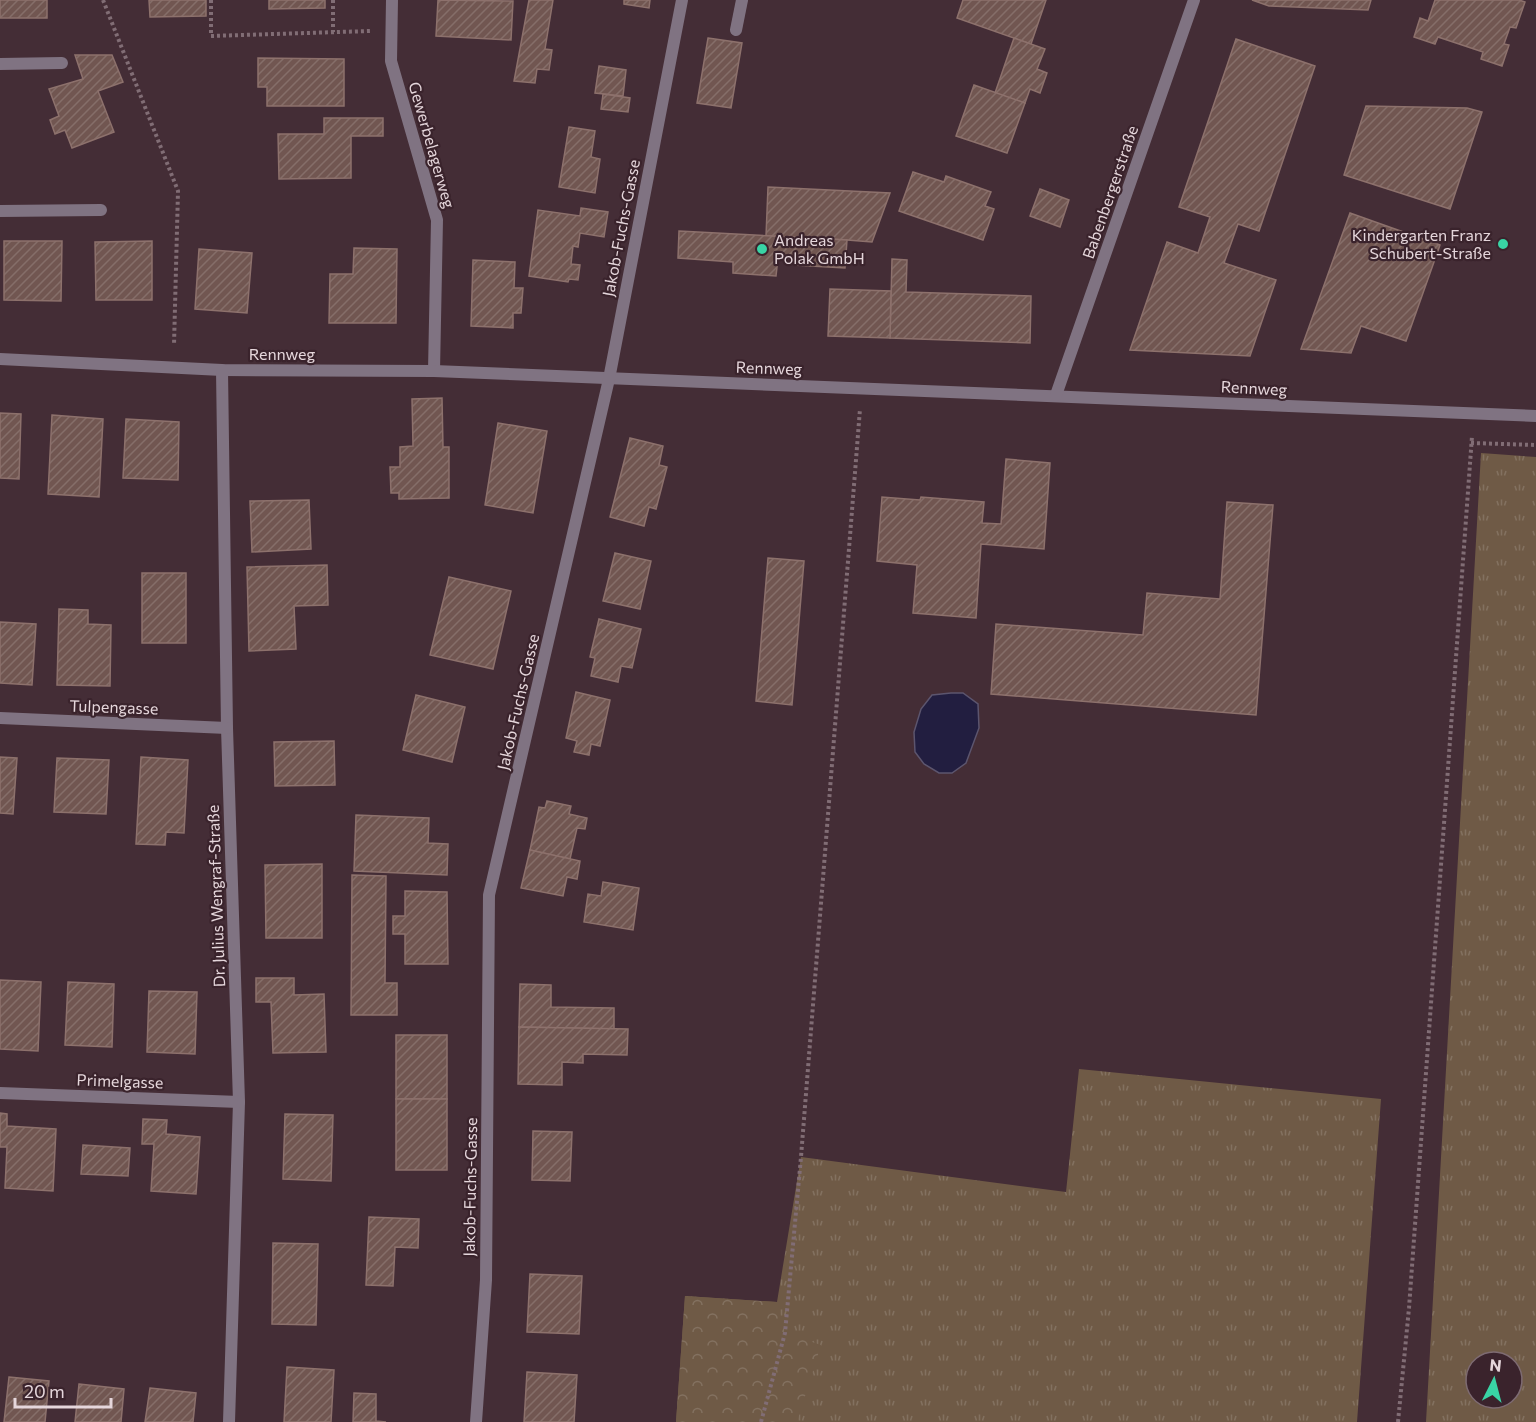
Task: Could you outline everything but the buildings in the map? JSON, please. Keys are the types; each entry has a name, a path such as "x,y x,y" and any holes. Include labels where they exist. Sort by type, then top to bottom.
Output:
{"street":[{"name":"Gewerbelagerweg","path":"392,0 391,61 437,220 434,371"},
{"name":"Jakob-Fuchs-Gasse","path":"476,1422 486,1280 489,894 609,379 682,0"},
{"path":"736,30 742,0"},
{"name":"Babenbergerstraße","path":"1056,396 1194,0"},
{"path":"0,64 62,63"},
{"path":"0,211 101,210"},
{"name":"Rennweg","path":"0,359 222,370 434,371 1536,417"},
{"name":"Dr. Julius Wengraf-Straße","path":"222,370 227,728 239,1102 229,1422"},
{"name":"Tulpengasse","path":"0,718 227,728"},
{"name":"Primelgasse","path":"0,1093 239,1102"}],"path":[{"path":"104,0 178,190 173,367"},
{"path":"211,0 212,36 392,30"},
{"path":"333,0 333,32"},
{"path":"761,1422 785,1332 862,388"},
{"path":"1398,1422 1411,1284 1473,414"},
{"path":"1471,443 1536,446"}],"green space":[{"path":"1481,453 1536,457 1536,1422 1426,1422"},
{"path":"1079,1069 1381,1099 1357,1422 676,1422 685,1296 777,1302 801,1157 1066,1192"},
{"path":"685,1296 777,1302 785,1333 821,1345 797,1422 676,1422"}],"shaded area":[{"path":"963,693 978,704 979,728 966,763 952,773 939,773 924,764 915,752 914,732 921,709 932,695"}],"place":[{"name":"Kindergarten Franz Schubert-Straße","path":"1503,244"},
{"name":"Andreas Polak GmbH","path":"762,249"}]}
